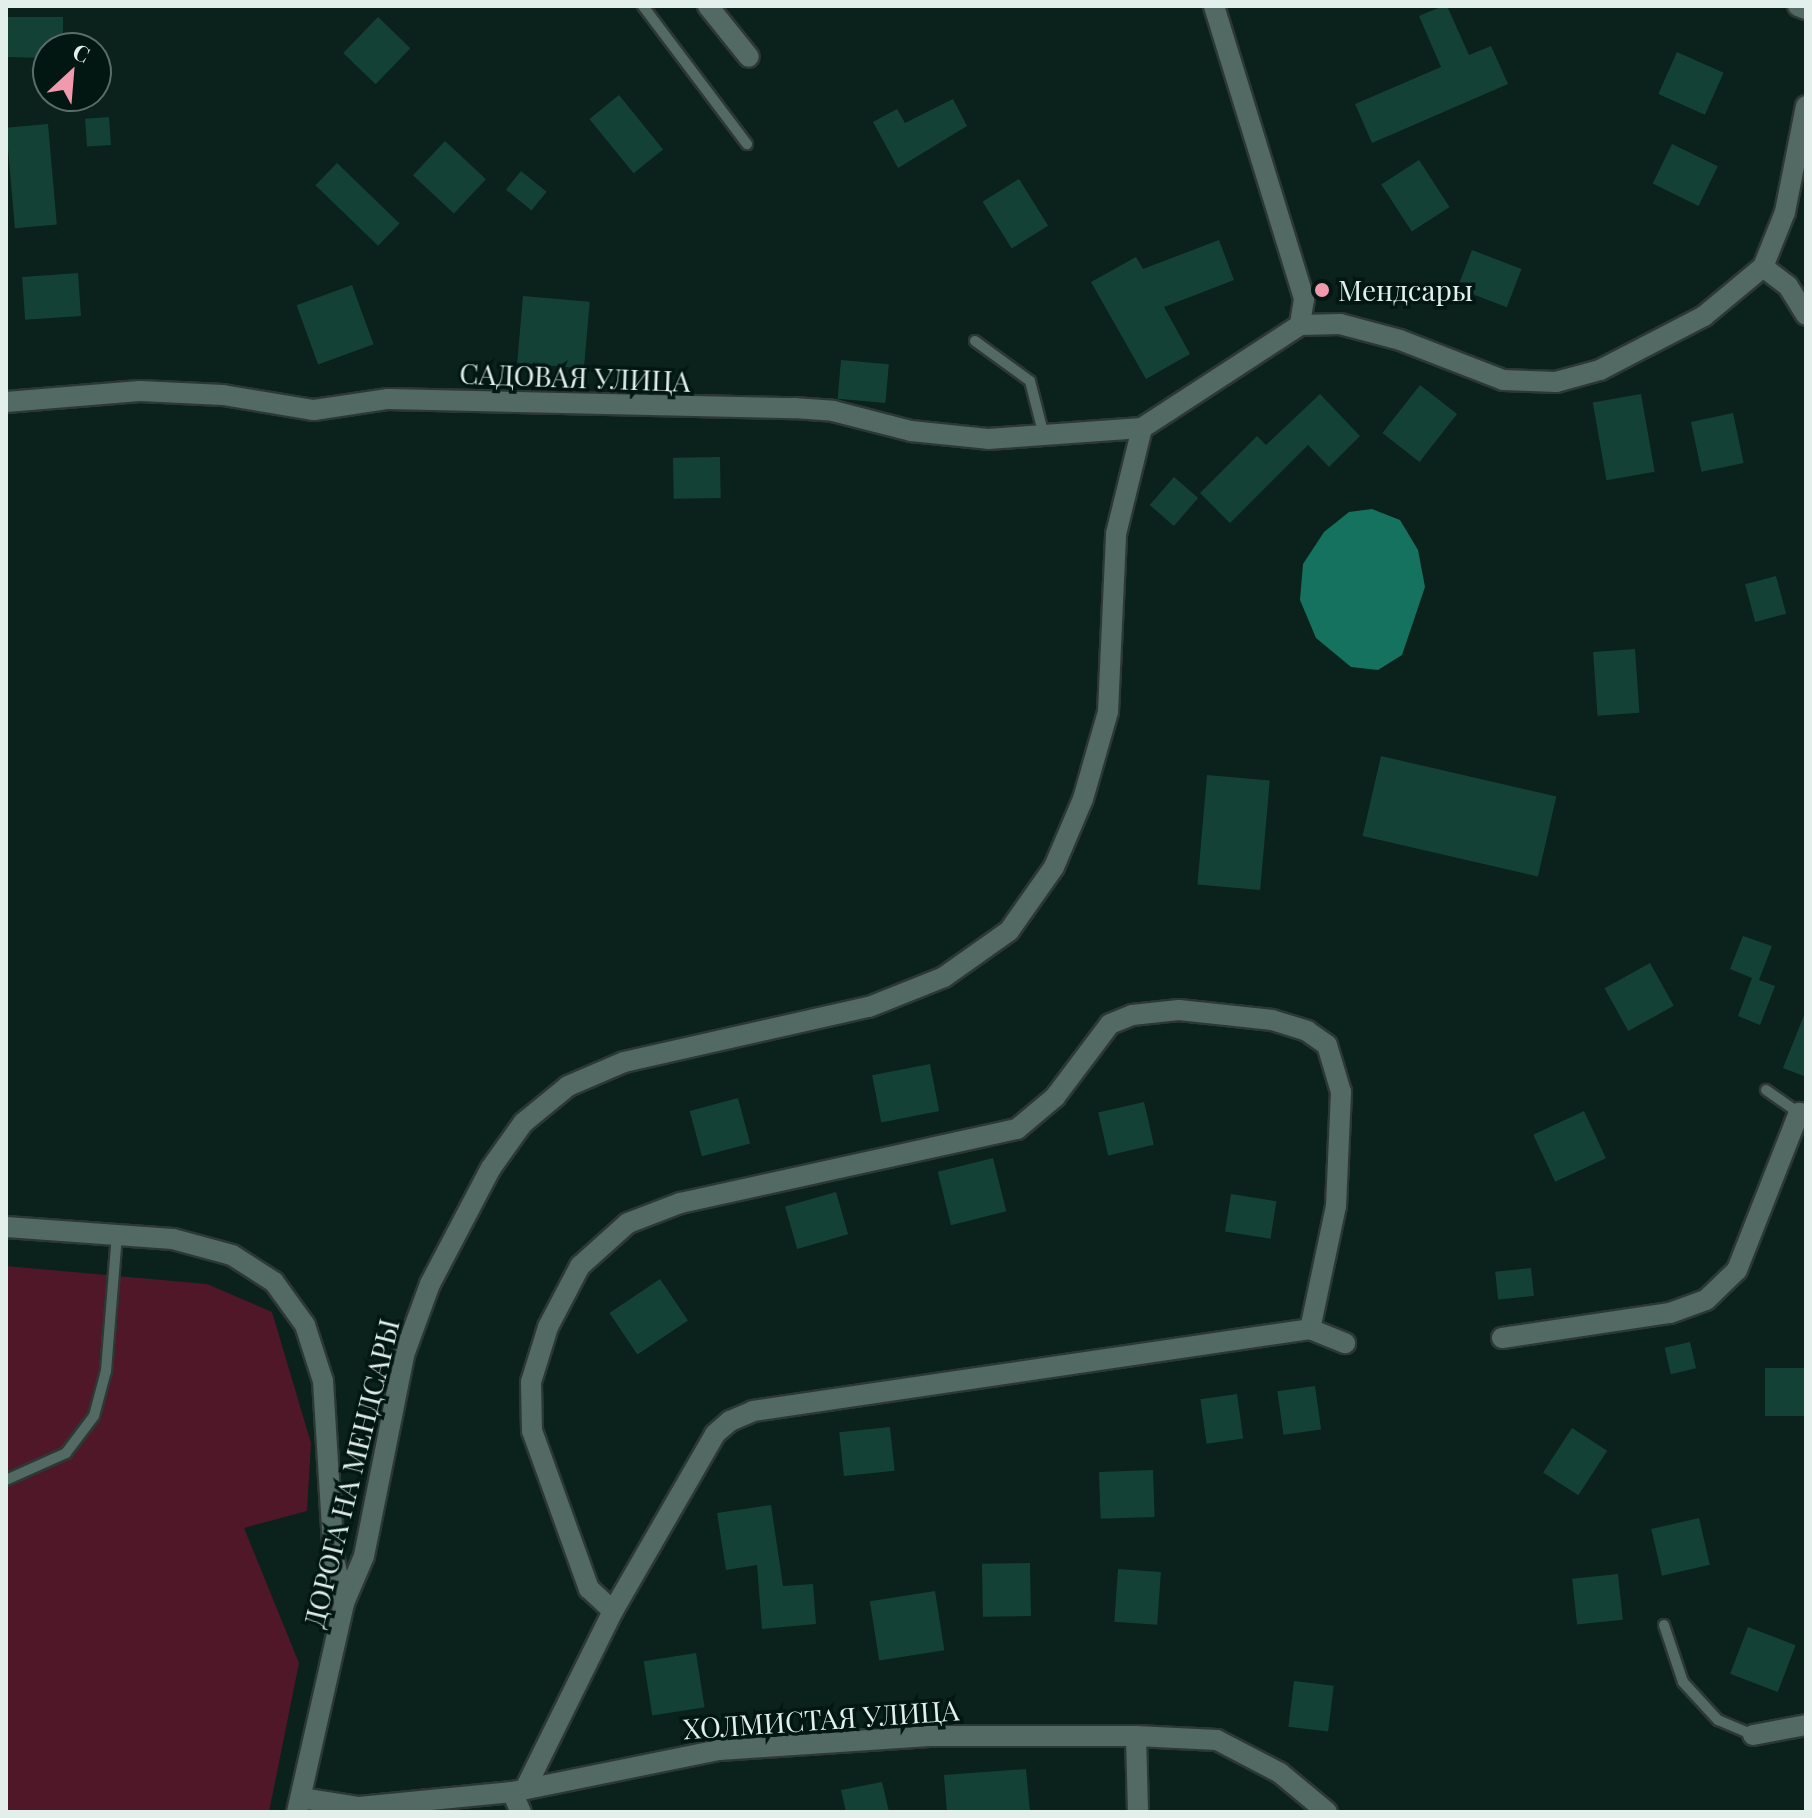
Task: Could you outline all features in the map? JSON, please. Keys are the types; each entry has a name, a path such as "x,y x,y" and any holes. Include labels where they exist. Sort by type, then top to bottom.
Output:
{"street":[{"path":"708,6 749,57"},
{"path":"1214,6 1304,299 1300,325"},
{"path":"1798,6 1806,9"},
{"path":"1142,428 1300,325 1340,324 1400,340 1503,380 1556,382 1600,370 1704,316 1763,267 1796,211 1806,106"},
{"path":"1763,267 1788,286 1806,315"},
{"name":"САДОВАЯ УЛИЦА","path":"6,402 140,391 223,395 314,410 388,399 794,408 833,411 911,431 988,439 1142,428"},
{"name":"ДОРОГА НА МЕНДСАРЫ","path":"299,1805 344,1603 364,1556 404,1355 419,1313 491,1168 523,1123 568,1086 624,1062 869,1007 944,977 1009,931 1054,867 1083,799 1108,712 1116,534 1142,428"},
{"path":"613,1611 589,1589 532,1431 531,1382 548,1327 580,1266 628,1223 680,1203 1017,1129 1034,1120 1055,1097 1110,1024 1132,1015 1179,1010 1272,1020 1307,1031 1327,1045 1341,1092 1336,1206 1310,1329"},
{"path":"1502,1338 1670,1313 1706,1300 1737,1270 1802,1113"},
{"path":"6,1227 173,1239 232,1255 274,1282 305,1325 323,1381 334,1559 344,1603"},
{"path":"521,1812 518,1790 613,1611 715,1434 753,1411 1310,1329 1345,1343"},
{"path":"1753,1735 1806,1725"},
{"name":"ХОЛМИСТАЯ УЛИЦА","path":"299,1805 359,1807 518,1790 719,1750 930,1736 1136,1736 1217,1740 1280,1773 1327,1812"},
{"path":"1136,1736 1138,1812"}],"lane":[{"path":"643,6 747,144"},
{"path":"975,341 1030,381 1044,436"},
{"path":"1766,1090 1802,1113"},
{"path":"6,1480 66,1453 94,1416 106,1371 117,1235"},
{"path":"1664,1625 1683,1682 1718,1720 1753,1735"}],"shaded area":[{"path":"1372,509 1400,520 1418,550 1425,587 1402,655 1378,670 1351,667 1316,638 1300,600 1303,564 1324,532 1349,512"},
{"path":"6,1266 207,1284 272,1312 311,1443 307,1511 244,1528 299,1663 269,1812 6,1812"}],"building":[{"path":"1447,6 1469,55 1491,46 1508,84 1372,143 1355,104 1441,67 1419,16"},
{"path":"6,17 63,17 63,32 32,32 32,58 6,57"},
{"path":"378,17 410,48 376,84 343,53"},
{"path":"1677,52 1724,73 1705,115 1658,94"},
{"path":"619,95 663,149 634,173 589,119"},
{"path":"953,99 967,126 898,168 873,122 897,109 905,123"},
{"path":"109,117 111,145 87,147 85,119"},
{"path":"48,124 57,225 15,228 6,128"},
{"path":"445,141 486,179 454,214 413,175"},
{"path":"1672,144 1718,166 1699,206 1653,184"},
{"path":"1419,160 1449,207 1412,231 1381,185"},
{"path":"337,163 400,223 378,246 315,185"},
{"path":"521,171 547,192 532,210 506,190"},
{"path":"1019,179 1048,226 1012,248 983,202"},
{"path":"1219,240 1234,280 1164,307 1190,354 1146,379 1091,282 1136,257 1143,269"},
{"path":"1472,250 1521,269 1507,307 1457,288"},
{"path":"78,273 81,316 25,320 22,277"},
{"path":"352,285 374,344 318,364 297,305"},
{"path":"523,296 590,302 584,369 517,363"},
{"path":"841,360 889,364 885,403 838,399"},
{"path":"1420,385 1457,414 1419,462 1382,433"},
{"path":"1320,394 1360,436 1329,467 1308,445 1230,523 1200,493 1257,436 1266,445"},
{"path":"1641,394 1655,472 1606,480 1593,403"},
{"path":"1733,413 1744,463 1702,472 1691,422"},
{"path":"720,457 721,498 674,499 673,458"},
{"path":"1174,477 1198,498 1174,526 1150,505"},
{"path":"1776,576 1786,614 1755,622 1745,584"},
{"path":"1635,649 1639,713 1598,716 1593,652"},
{"path":"1381,756 1556,796 1538,876 1363,836"},
{"path":"1207,775 1270,780 1260,890 1197,885"},
{"path":"1743,936 1772,946 1759,980 1775,986 1760,1025 1738,1016 1752,978 1730,969"},
{"path":"1650,963 1674,1006 1628,1031 1605,988"},
{"path":"1806,1013 1806,1077 1783,1068"},
{"path":"930,1064 939,1111 881,1122 872,1075"},
{"path":"738,1098 750,1143 702,1156 690,1111"},
{"path":"1144,1102 1154,1145 1108,1155 1098,1113"},
{"path":"1584,1111 1606,1158 1555,1182 1533,1135"},
{"path":"993,1158 1006,1211 951,1225 938,1172"},
{"path":"836,1192 848,1234 797,1249 785,1207"},
{"path":"1231,1194 1276,1201 1270,1239 1225,1232"},
{"path":"1531,1268 1534,1296 1498,1300 1495,1272"},
{"path":"660,1279 688,1320 637,1355 609,1313"},
{"path":"1690,1342 1696,1368 1671,1374 1665,1348"},
{"path":"1765,1368 1806,1368 1806,1416 1765,1416"},
{"path":"1315,1386 1321,1430 1283,1435 1277,1391"},
{"path":"1237,1394 1243,1439 1207,1444 1200,1399"},
{"path":"890,1427 895,1471 844,1476 839,1432"},
{"path":"1572,1428 1607,1451 1578,1495 1543,1472"},
{"path":"1153,1470 1155,1517 1101,1519 1099,1472"},
{"path":"771,1505 783,1586 813,1584 816,1624 762,1629 757,1565 726,1570 717,1513"},
{"path":"1699,1518 1710,1565 1662,1576 1651,1529"},
{"path":"1030,1563 1031,1616 983,1617 982,1564"},
{"path":"1118,1569 1161,1572 1157,1625 1114,1622"},
{"path":"1618,1574 1623,1620 1577,1625 1572,1579"},
{"path":"935,1591 944,1650 879,1661 870,1601"},
{"path":"1748,1627 1796,1645 1778,1692 1730,1674"},
{"path":"696,1653 705,1707 652,1716 644,1661"},
{"path":"1294,1681 1334,1686 1328,1732 1288,1727"},
{"path":"1026,1769 1030,1812 947,1812 944,1775"},
{"path":"882,1782 889,1812 846,1812 841,1790"}],"place":[{"name":"Мендсары","path":"1322,290"}]}
